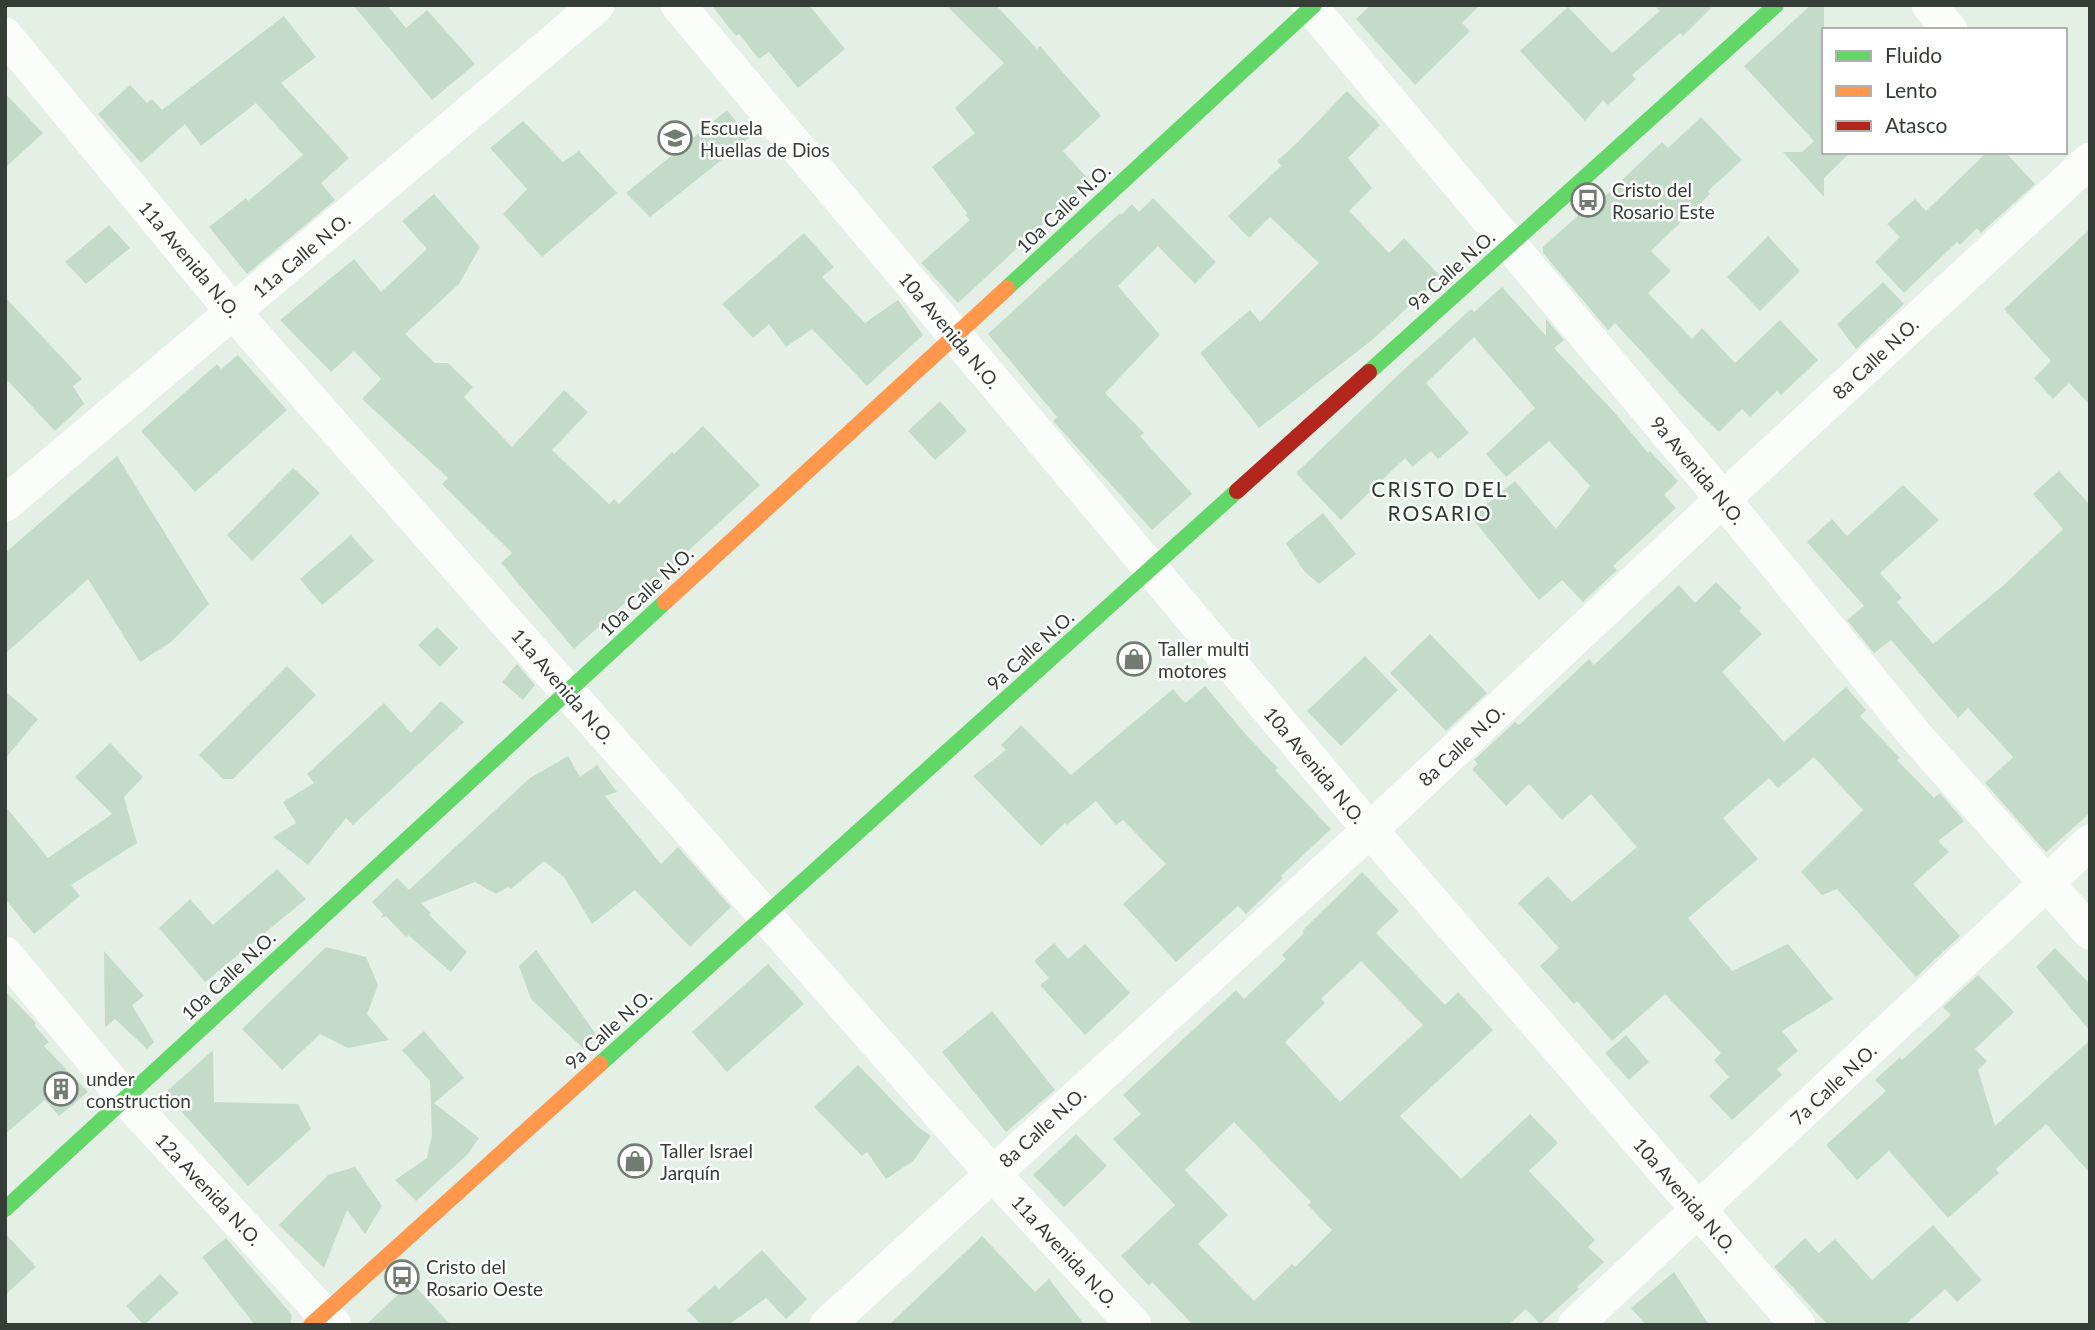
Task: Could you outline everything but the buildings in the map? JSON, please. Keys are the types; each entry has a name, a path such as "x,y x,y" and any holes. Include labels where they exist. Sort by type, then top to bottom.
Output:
{"street":[{"name":"11a Calle N.O.","path":"5,503 597,5"},
{"name":"10a Avenida N.O.","path":"678,5 1370,831 1798,1325"},
{"name":"9a Calle N.O.","path":"323,1321 765,916 1776,5"},
{"path":"1929,5 1948,28"},
{"name":"10a Calle N.O.","path":"5,1209 1311,6"},
{"name":"9a Avenida N.O.","path":"1311,6 1723,499 1899,715 2090,932"},
{"name":"11a Avenida N.O.","path":"5,35 233,312 992,1173 1134,1325"},
{"name":"8a Calle N.O.","path":"827,1325 1370,831 2078,169"},
{"name":"7a Calle N.O.","path":"1575,1325 2090,842"},
{"name":"12a Avenida N.O.","path":"5,954 125,1098 323,1321"}],"traffic: fast":[{"path":"1007,288 1314,5"},
{"path":"1369,372 1776,5"},
{"path":"600,1064 1237,491"},
{"path":"5,1209 665,602"}],"traffic: slow":[{"path":"665,602 1007,288"},
{"path":"311,1325 600,1064"}],"traffic: jam":[{"path":"1237,491 1369,372"}],"place":[{"name":"Escuela Huellas de Dios","path":"675,138"},
{"name":"Cristo del Rosario Este","path":"1588,200"},
{"name":"Taller multi motores","path":"1134,659"},
{"name":"under construction","path":"61,1089"},
{"name":"Taller Israel Jarquín","path":"635,1161"},
{"name":"Cristo del Rosario Oeste","path":"402,1277"}],"district":[{"name":"CRISTO DEL ROSARIO","path":"1440,500"}]}
